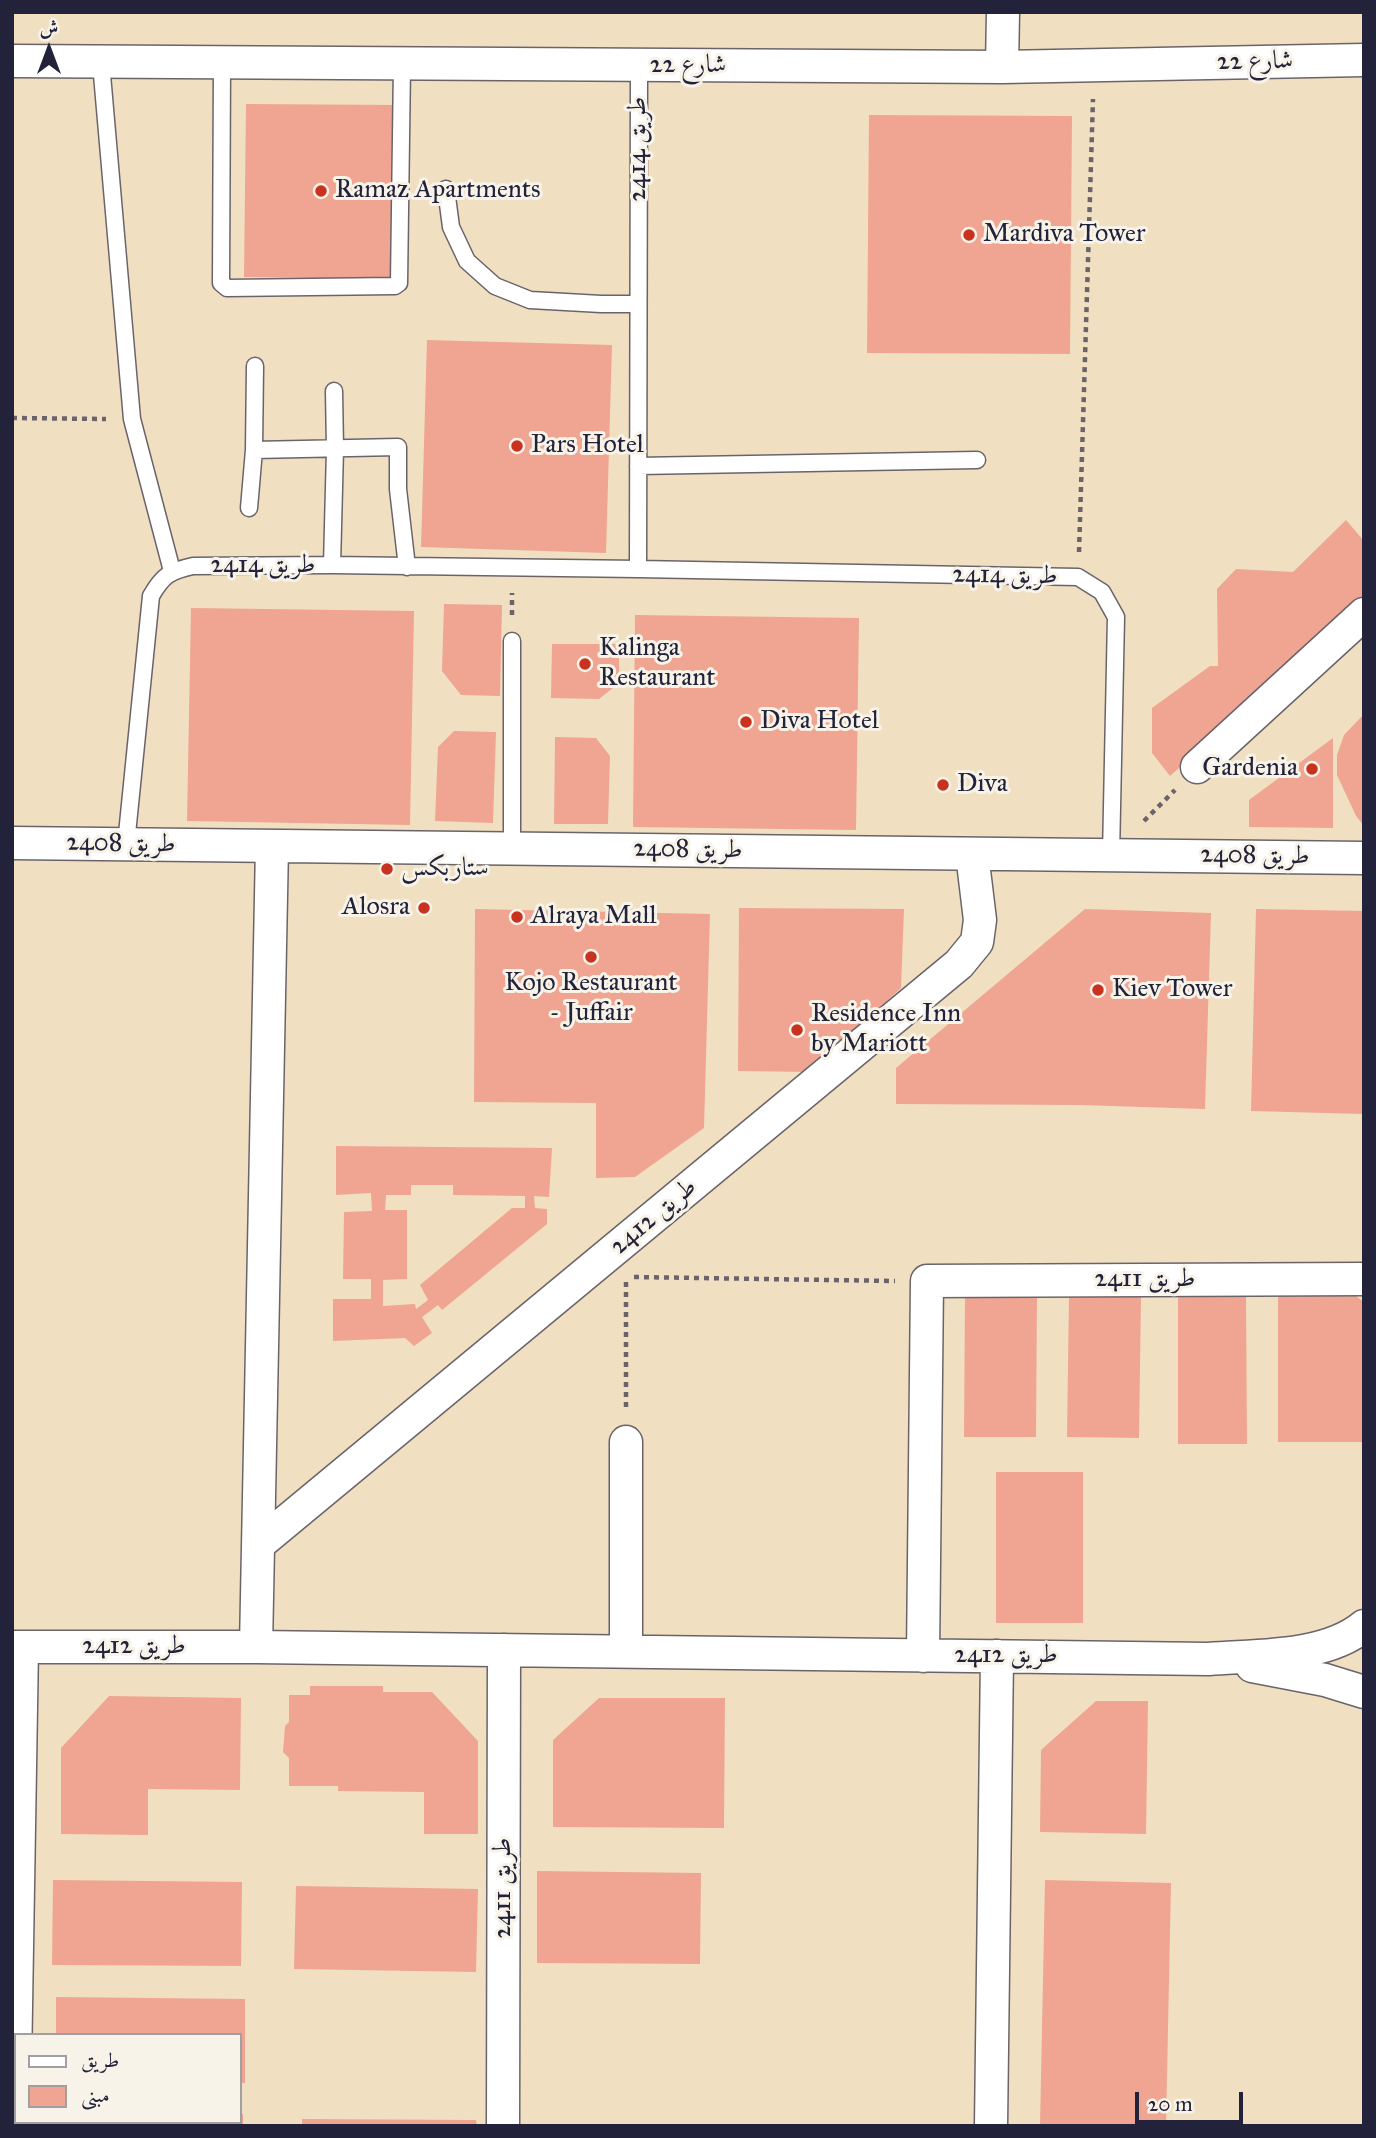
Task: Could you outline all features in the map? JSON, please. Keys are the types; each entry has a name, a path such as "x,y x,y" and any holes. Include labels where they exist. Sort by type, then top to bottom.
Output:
{"street":[{"path":"1002,67 1003,12"},
{"name":"شارع 22","path":"12,61 1002,67 1364,60"},
{"path":"1197,767 1364,614"},
{"name":"طريق 2408","path":"12,843 1364,858"},
{"path":"256,1647 272,846"},
{"name":"طريق 2412","path":"259,1544 959,964 977,942 980,920 972,854"},
{"name":"طريق 2411","path":"927,1281 1364,1279"},
{"path":"923,1656 927,1281"},
{"path":"626,1442 626,1651"},
{"name":"طريق 2412","path":"17,1647 256,1647 1209,1659 1311,1650 1352,1636 1364,1626"},
{"path":"15,2033 17,1647"},
{"name":"طريق 2411","path":"503,2126 504,1650"},
{"path":"991,2126 997,1656"},
{"name":"طريق 2412","path":"1209,1659 1325,1680 1364,1692"}],"lane":[{"path":"101,63 132,419 172,571"},
{"path":"222,64 221,283 227,288 399,284 402,65"},
{"name":"طريق 2414","path":"638,569 639,65"},
{"path":"446,189 451,226 467,261 495,286 530,300 638,304"},
{"path":"249,508 254,450 255,366"},
{"path":"332,565 334,391"},
{"path":"254,450 398,447 398,489 407,567"},
{"path":"638,466 977,460"},
{"name":"طريق 2414","path":"126,844 151,596 158,584 172,571 193,566 332,565 1078,577 1102,592 1116,617 1111,855"},
{"path":"512,641 512,848"}],"path":[{"path":"1078,577 1094,65"},
{"path":"12,418 132,419"},
{"path":"512,568 512,641"},
{"path":"1111,855 1197,767"},
{"path":"626,1442 626,1277 927,1281"}],"building":[{"name":"Ramaz Apartments","path":"246,104 398,105 396,279 244,277"},
{"name":"Mardiva Tower","path":"869,115 1072,116 1070,354 867,353"},
{"name":"Pars Hotel","path":"427,340 612,345 606,553 421,547"},
{"path":"1346,520 1364,541 1364,603 1170,776 1152,753 1152,708 1210,666 1218,666 1217,589 1236,569 1293,572"},
{"path":"444,604 502,605 500,696 461,695 442,671"},
{"path":"191,608 414,611 410,825 187,821"},
{"name":"Diva Hotel","path":"635,615 859,618 856,830 633,827"},
{"name":"Kalinga Restaurant","path":"552,644 619,644 619,683 599,699 551,698"},
{"path":"1364,714 1364,826 1356,816 1337,775 1337,755 1344,735"},
{"path":"454,731 496,732 493,823 435,821 438,747"},
{"path":"555,737 596,738 610,756 608,824 554,824"},
{"name":"Gardenia","path":"1333,738 1333,828 1249,827 1249,800"},
{"name":"Residence Inn by Mariott","path":"739,908 904,909 901,988 810,1072 738,1071"},
{"path":"475,909 710,914 704,1128 635,1177 596,1178 596,1103 474,1102"},
{"name":"Kiev Tower","path":"1085,909 1211,913 1205,1109 896,1104 896,1068"},
{"path":"1256,909 1364,911 1364,1114 1251,1111"},
{"path":"336,1146 552,1148 549,1197 534,1196 535,1208 547,1209 547,1224 442,1310 438,1305 422,1317 432,1333 414,1346 405,1338 333,1341 333,1299 371,1299 371,1279 343,1279 344,1212 372,1211 371,1193 336,1195","holes":["411,1185 453,1185 453,1195 525,1196 525,1208 512,1208 420,1285 428,1300 416,1309 415,1304 383,1306 383,1280 407,1279 407,1210 385,1210 386,1195 411,1195"]},
{"path":"1342,1286 1364,1302 1364,1442 1278,1442 1278,1292"},
{"path":"1246,1293 1247,1444 1178,1444 1178,1294"},
{"path":"965,1295 1037,1295 1036,1437 964,1437"},
{"path":"1069,1295 1141,1296 1139,1438 1067,1437"},
{"path":"996,1472 1083,1472 1083,1623 996,1623"},
{"path":"310,1686 383,1686 383,1692 432,1692 478,1741 478,1834 424,1834 424,1792 338,1791 338,1786 289,1786 289,1758 283,1752 285,1726 289,1722 289,1695 310,1695"},
{"path":"109,1696 241,1698 240,1790 148,1789 148,1835 61,1834 61,1748"},
{"path":"599,1698 725,1698 724,1828 553,1827 553,1740"},
{"path":"1096,1701 1148,1701 1146,1834 1040,1832 1041,1750"},
{"path":"537,1871 701,1873 700,1964 537,1963"},
{"path":"53,1880 242,1882 241,1966 52,1965"},
{"path":"1045,1880 1171,1883 1166,2126 1040,2126"},
{"path":"296,1886 478,1889 476,1972 294,1969"},
{"path":"56,1997 245,1999 245,2083 242,2083 242,2033 56,2033"},
{"path":"243,2114 243,2126 56,2126 242,2124"},
{"path":"302,2119 476,2120 477,2126 302,2126"}],"place":[{"name":"Ramaz Apartments","path":"321,191"},
{"name":"Mardiva Tower","path":"969,235"},
{"name":"Pars Hotel","path":"517,446"},
{"name":"Kalinga Restaurant","path":"585,664"},
{"name":"Diva Hotel","path":"746,722"},
{"name":"Gardenia","path":"1312,769"},
{"name":"Diva","path":"943,785"},
{"name":"ستاربكس","path":"387,869"},
{"name":"Alosra","path":"424,908"},
{"name":"Alraya Mall","path":"517,917"},
{"name":"Kojo Restaurant - Juffair","path":"591,957"},
{"name":"Kiev Tower","path":"1098,990"},
{"name":"Residence Inn by Mariott","path":"797,1030"}]}
